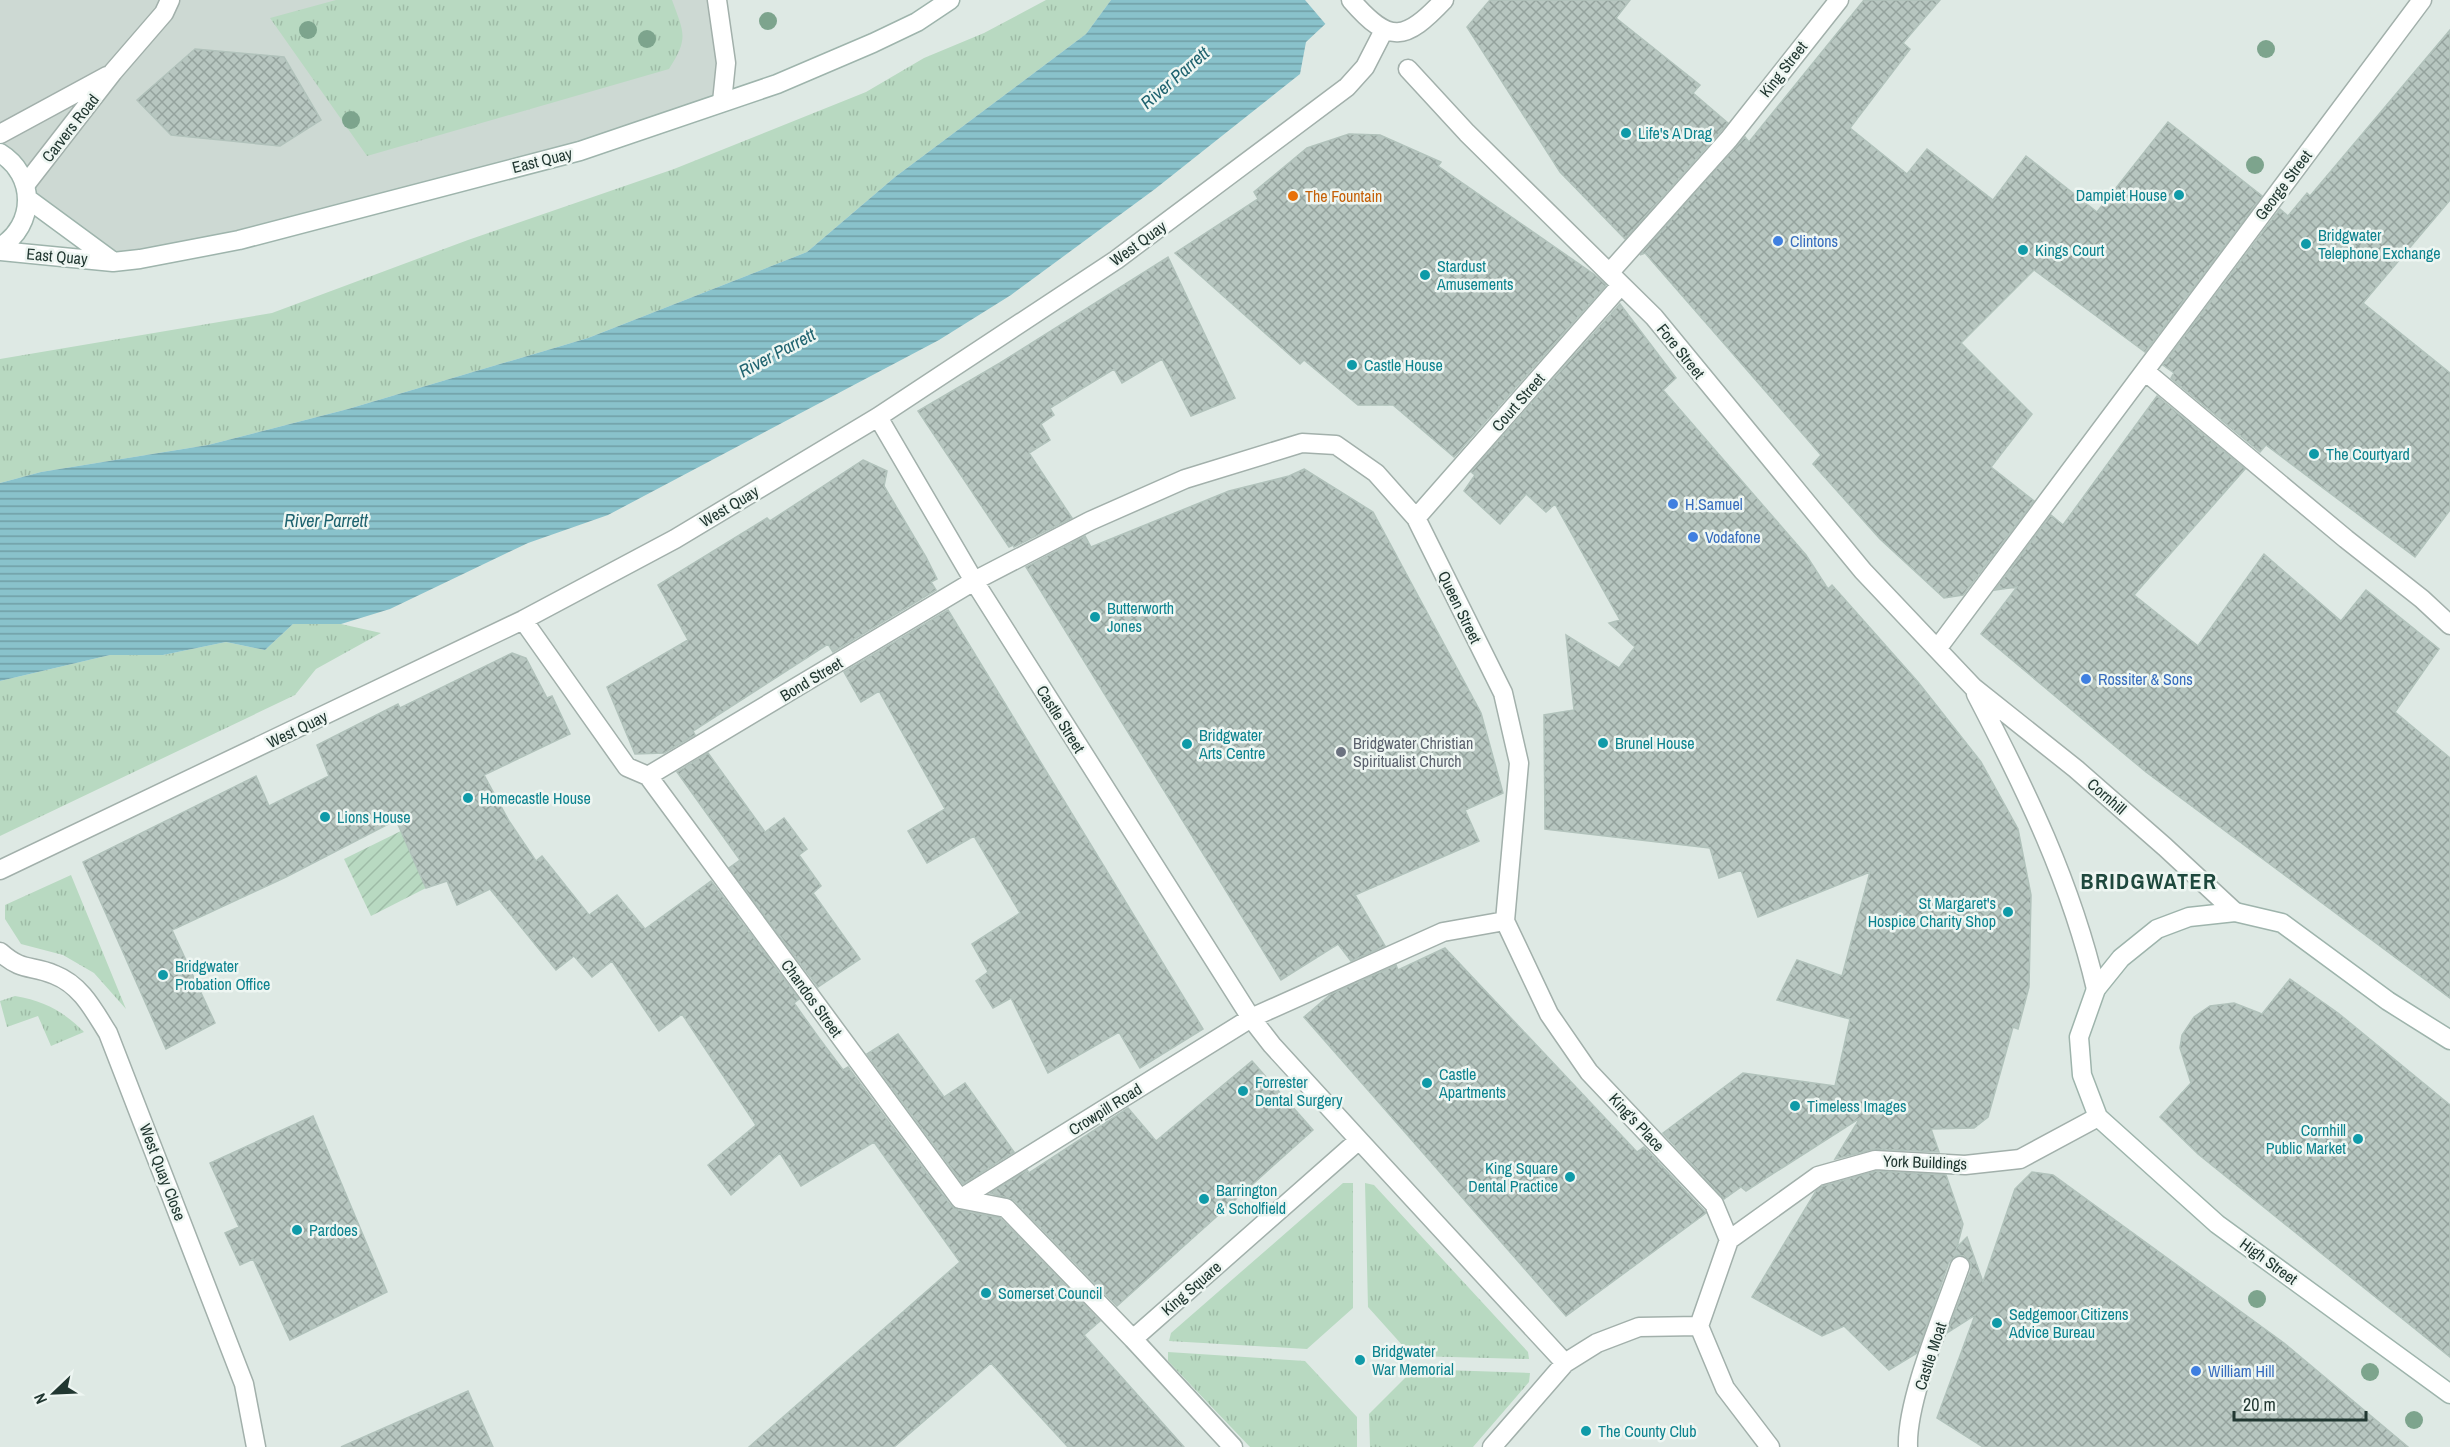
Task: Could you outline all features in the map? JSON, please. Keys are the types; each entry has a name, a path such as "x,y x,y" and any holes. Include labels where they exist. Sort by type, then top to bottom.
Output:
{"street":[{"name":"Carvers Road","path":"27,192 113,72 164,14 170,0"},
{"path":"717,0 726,63 722,102"},
{"name":"East Quay","path":"0,249 113,262 239,240 580,151 777,84 917,22 950,0"},
{"path":"1351,0 1366,18 1384,30 1401,33 1420,25 1444,0"},
{"name":"King Street","path":"1616,278 1839,0"},
{"name":"George Street","path":"1937,649 2422,0"},
{"name":"West Quay","path":"0,870 523,620 675,539 878,417 1116,260 1347,87 1365,67 1384,30"},
{"name":"Fore Street","path":"1408,69 1467,133 1654,317 1863,571 1937,649"},
{"name":"Carvers Road","path":"0,134 113,72"},
{"name":"Carvers Road","path":"0,153 20,171 27,192 26,215 19,230 0,249"},
{"name":"East Quay","path":"27,192 113,262"},
{"name":"Court Street","path":"1416,518 1616,278"},
{"path":"2146,372 2450,625"},
{"name":"Castle Street","path":"878,417 974,581 1251,1018"},
{"name":"Queen Street","path":"974,581 1090,521 1185,479 1302,443 1336,445 1376,473 1416,518 1503,693 1518,763 1505,921"},
{"name":"Bond Street","path":"648,776 974,581"},
{"name":"Chandos Street","path":"523,620 627,767 648,776 960,1199"},
{"name":"Cornhill","path":"1937,649 1973,687 2076,769 2235,912"},
{"name":"Cornhill","path":"1973,687 2029,795 2054,854 2085,939 2096,989"},
{"name":"Cornhill","path":"2098,1117 2082,1075 2079,1037 2096,989 2121,958 2157,929 2189,917 2235,912 2282,923 2388,1001 2450,1040"},
{"path":"1505,921 1443,932 1251,1018 1359,1140 1565,1363"},
{"name":"King's Place","path":"1505,921 1549,1014 1583,1062 1714,1204 1729,1240"},
{"name":"West Quay Close","path":"0,952 15,965 56,975 84,995 108,1033 244,1384 256,1447"},
{"name":"Crowpill Road","path":"960,1199 1251,1018"},
{"name":"York Buildings","path":"1729,1240 1818,1176 1875,1160 1965,1165 2020,1159 2098,1117"},
{"name":"High Street","path":"2098,1117 2217,1224 2450,1394"},
{"name":"King Square","path":"1133,1339 1359,1140"},
{"path":"960,1199 1006,1208 1133,1339 1233,1447"},
{"path":"1729,1240 1699,1326 1725,1388 1770,1447"},
{"name":"Castle Moat","path":"1908,1447 1908,1435 1921,1380 1960,1266"},
{"path":"1492,1447 1565,1363 1597,1343 1639,1327 1699,1326"}],"shaded area":[{"path":"0,0 717,0 722,102 580,151 113,262 28,199 0,153"}],"green space":[{"path":"336,0 672,0 682,28 682,42 669,69 367,156 270,18"},
{"path":"1046,0 1111,0 1086,34 895,177 807,252 588,338 348,409 208,445 41,472 0,483 0,359 272,313 468,240 674,169 866,92 924,58 984,33"},
{"path":"293,624 341,624 381,633 316,669 295,695 0,836 0,681 110,655 163,655 226,642 265,650"},
{"path":"401,831 426,888 371,916 344,859"},
{"path":"71,875 126,1009 94,973 63,955 21,944 5,919 5,905"},
{"path":"15,996 52,1008 84,1032 51,1046 38,1016 7,1027 0,1001"},
{"path":"1343,1183 1353,1183 1353,1308 1307,1349 1169,1341 1171,1333"},
{"path":"1365,1183 1374,1185 1528,1352 1529,1359 1412,1356 1368,1307"},
{"path":"1168,1352 1305,1361 1357,1417 1357,1447 1250,1447 1168,1361"},
{"path":"1414,1369 1530,1373 1529,1382 1473,1447 1370,1447 1369,1414"}],"water":[{"name":"River Parrett","path":"1111,0 1351,0 1306,42 1300,74 1155,189 1011,295 939,340 608,515 528,543 390,609 341,624 293,624 265,650 226,642 163,655 110,655 0,681 0,483 41,472 208,445 348,409 588,338 807,252 895,177 1086,34"}],"pier":[{"path":"1305,0 1354,0 1328,27"}],"building":[{"path":"1490,0 1630,0 1616,18 1700,85 1693,93 1728,123 1625,239 1560,172 1467,27"},
{"path":"1864,0 1940,0 1903,43 1910,49 1850,128 1907,174 1927,149 1993,200 2026,156 2097,212 2168,122 2262,196 2145,352 2034,270 1961,343 2032,414 1991,467 2034,501 1963,595 1944,598 1880,539 1813,464 1821,455 1645,253 1640,255 1745,137 1749,142"},
{"path":"2450,30 2450,200 2363,303 2450,373 2450,510 2415,557 2266,445 2260,452 2171,378 2174,373 2163,365 2280,209 2288,216 2307,193 2310,196"},
{"path":"195,49 284,57 321,120 280,146 171,135 137,100"},
{"path":"1349,134 1380,135 1441,162 1438,166 1595,275 1606,285 1454,457 1393,405 1358,405 1304,360 1300,364 1175,253 1258,199 1254,192 1307,148"},
{"path":"1168,257 1235,398 1191,416 1162,359 1122,383 1114,369 1050,408 1054,415 1041,424 1050,440 1029,453 1072,518 1014,547 1013,545 1009,547 918,411 1000,363"},
{"path":"1620,304 1676,378 1663,390 1806,555 1828,589 1832,585 1918,682 1981,762 2018,829 2031,895 2029,987 2018,1029 2013,1027 1988,1117 1974,1128 1931,1129 1939,1152 1875,1149 1835,1159 1860,1118 1746,1191 1741,1187 1724,1199 1663,1133 1743,1073 1835,1086 1850,1019 1777,1000 1797,960 1842,976 1870,872 1758,917 1741,870 1719,878 1710,848 1545,829 1544,715 1574,710 1566,635 1619,668 1635,647 1609,623 1620,620 1555,504 1546,512 1526,494 1500,524 1464,491 1475,475 1471,472"},
{"path":"2157,396 2245,469 2134,595 2198,646 2264,554 2341,621 2366,590 2439,649 2395,712 2450,758 2450,998 2146,772 1981,634 2017,587 1995,590 2051,515 2063,525"},
{"path":"863,460 887,471 884,486 937,579 931,582 936,590 833,652 828,644 693,731 695,735 664,753 635,754 607,687 688,640 658,585 767,518 770,521"},
{"path":"1304,469 1373,512 1481,713 1503,793 1465,810 1479,841 1355,895 1385,946 1351,961 1338,944 1281,980 1026,567 1085,536 1091,547 1229,491 1289,476"},
{"path":"948,610 1203,1029 1140,1068 1119,1032 1048,1073 1011,998 993,1008 976,981 988,972 972,944 1020,913 974,836 927,863 908,831 945,809 879,691 861,702 844,672"},
{"path":"512,653 526,658 547,698 552,696 570,734 484,775 509,821 536,861 542,856 589,915 617,895 645,929 711,881 799,999 794,1003 819,1038 843,1070 848,1067 951,1206 958,1210 1000,1218 1100,1321 1084,1335 1184,1447 1068,1447 991,1363 894,1447 749,1447 960,1262 874,1142 801,1186 780,1153 731,1195 708,1165 756,1125 682,1014 659,1031 612,961 592,977 574,956 556,970 490,889 457,905 447,881 426,888 396,820 286,877 172,930 215,1023 166,1049 83,862 256,776 269,806 329,776 317,745 398,704 400,708"},
{"path":"708,753 765,832 784,818 807,849 799,855 821,886 813,893 860,959 818,987 729,868 740,860 677,772"},
{"path":"1445,948 1637,1152 1644,1147 1706,1213 1566,1316 1304,1017 1331,994 1396,965 1398,970"},
{"path":"2290,979 2338,1013 2450,1105 2450,1357 2198,1154 2160,1117 2191,1083 2180,1048 2182,1035 2194,1017 2210,1006 2234,1003 2262,1014"},
{"path":"898,1034 944,1097 965,1083 1014,1152 963,1184 867,1054"},
{"path":"1252,1061 1313,1130 1117,1306 1014,1200 990,1193 1027,1170 1029,1173 1128,1108 1156,1141"},
{"name":"Pardoes","path":"313,1116 387,1292 290,1340 253,1259 240,1265 225,1233 239,1227 210,1163"},
{"path":"1876,1171 1946,1175 1963,1224 1957,1247 1967,1237 1983,1282 2015,1189 2032,1172 2053,1175 2284,1343 2408,1447 1983,1447 1937,1418 1975,1315 1947,1333 1971,1270 1971,1263 1964,1256 1957,1255 1949,1262 1917,1353 1889,1370 1844,1326 1822,1336 1752,1297 1816,1191 1823,1186"},
{"path":"468,1391 493,1447 341,1447"}],"place":[{"name":"Life's A Drag","path":"1626,133"},
{"name":"Dampiet House","path":"2179,195"},
{"name":"The Fountain","path":"1293,196"},
{"name":"Clintons","path":"1778,241"},
{"name":"Bridgwater Telephone Exchange","path":"2306,244"},
{"name":"Kings Court","path":"2023,250"},
{"name":"Stardust Amusements","path":"1425,275"},
{"name":"Castle House","path":"1352,365"},
{"name":"The Courtyard","path":"2314,454"},
{"name":"H.Samuel","path":"1673,504"},
{"name":"Vodafone","path":"1693,537"},
{"name":"Butterworth Jones","path":"1095,617"},
{"name":"Rossiter & Sons","path":"2086,679"},
{"name":"Brunel House","path":"1603,743"},
{"name":"Bridgwater Arts Centre","path":"1187,744"},
{"name":"Bridgwater Christian Spiritualist Church","path":"1341,752"},
{"name":"Homecastle House","path":"468,798"},
{"name":"Lions House","path":"325,817"},
{"name":"St Margaret's Hospice Charity Shop","path":"2008,912"},
{"name":"Bridgwater Probation Office","path":"163,975"},
{"name":"Castle Apartments","path":"1427,1083"},
{"name":"Forrester Dental Surgery","path":"1243,1091"},
{"name":"Timeless Images","path":"1795,1106"},
{"name":"Cornhill Public Market","path":"2358,1139"},
{"name":"King Square Dental Practice","path":"1570,1177"},
{"name":"Barrington & Scholfield","path":"1204,1199"},
{"name":"Pardoes","path":"297,1230"},
{"name":"Somerset Council","path":"986,1293"},
{"name":"Sedgemoor Citizens Advice Bureau","path":"1997,1323"},
{"name":"Bridgwater War Memorial","path":"1360,1360"},
{"name":"William Hill","path":"2196,1371"},
{"name":"The County Club","path":"1586,1431"}],"district":[{"name":"BRIDGWATER","path":"2149,881"}]}
